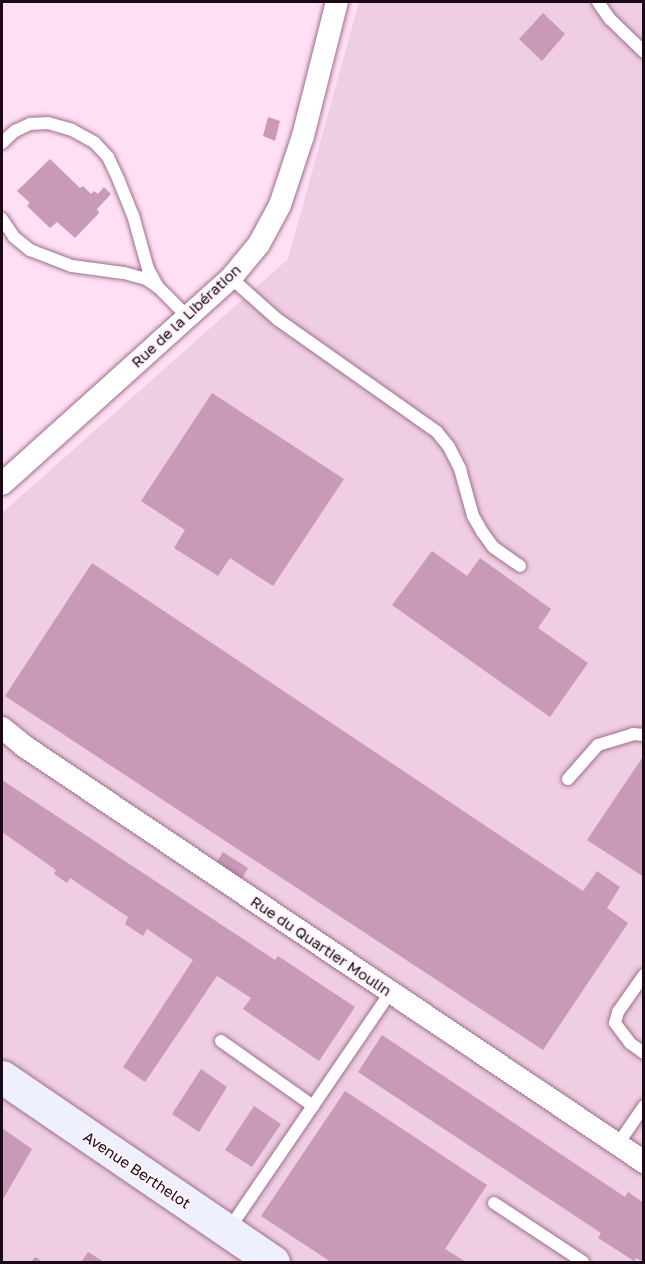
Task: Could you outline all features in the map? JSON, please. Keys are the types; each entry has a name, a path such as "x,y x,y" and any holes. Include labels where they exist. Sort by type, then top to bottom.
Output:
{"main road":[{"name":"Avenue Berthelot","path":"2,1077 273,1263"}],"street":[{"name":"Rue de la Libération","path":"2,484 231,278 259,244 280,205 303,136 337,2"},
{"name":"Rue du Quartier Moulin","path":"2,728 24,746 644,1162"}],"lane":[{"path":"597,2 609,19 644,52"},
{"path":"2,143 15,131 30,124 48,123 72,130 94,143 108,157 119,181 133,215 148,268 158,287"},
{"path":"2,219 14,237 30,250 53,261 72,266 124,273 146,279 158,287 188,317"},
{"path":"231,278 277,319 437,432 449,447 460,468 473,516 483,533 493,547 520,566"},
{"path":"568,778 598,745 633,734 644,735"},
{"path":"644,975 618,1012 615,1023 624,1038 644,1053"},
{"path":"227,1231 390,993"},
{"path":"221,1041 313,1106"},
{"path":"618,1144 644,1106"},
{"path":"494,1203 583,1263"}],"shaded area":[{"path":"359,2 643,2 643,1262 2,1262 2,513 288,259"}],"building":[{"path":"543,13 565,34 542,61 519,39"},
{"path":"268,117 280,121 275,141 263,136"},
{"path":"50,159 80,188 83,186 91,194 94,191 98,194 104,187 111,194 97,209 99,213 75,238 57,222 50,228 27,206 30,203 17,191"},
{"path":"212,393 344,479 273,586 230,558 218,576 174,548 185,530 141,501"},
{"path":"432,551 467,576 480,558 551,609 538,628 588,663 550,717 392,605"},
{"path":"92,563 583,891 597,871 620,887 607,908 628,923 543,1050 5,696"},
{"path":"644,755 644,877 587,840"},
{"path":"2,780 275,960 278,956 355,1007 319,1061 243,1009 251,998 217,976 145,1082 123,1067 193,960 147,929 143,936 125,924 128,917 70,878 67,883 54,874 56,870 2,832"},
{"path":"223,852 248,868 240,882 215,865"},
{"path":"382,1035 625,1197 628,1192 644,1203 644,1262 636,1258 634,1261 598,1238 601,1233 358,1072"},
{"path":"201,1069 227,1087 199,1132 172,1114"},
{"path":"345,1091 487,1185 445,1249 466,1262 331,1262 261,1216"},
{"path":"254,1106 281,1124 252,1167 225,1150"},
{"path":"2,1128 32,1149 2,1201"},
{"path":"88,1252 104,1262 81,1262"},
{"path":"35,1257 43,1262 31,1262"}]}
